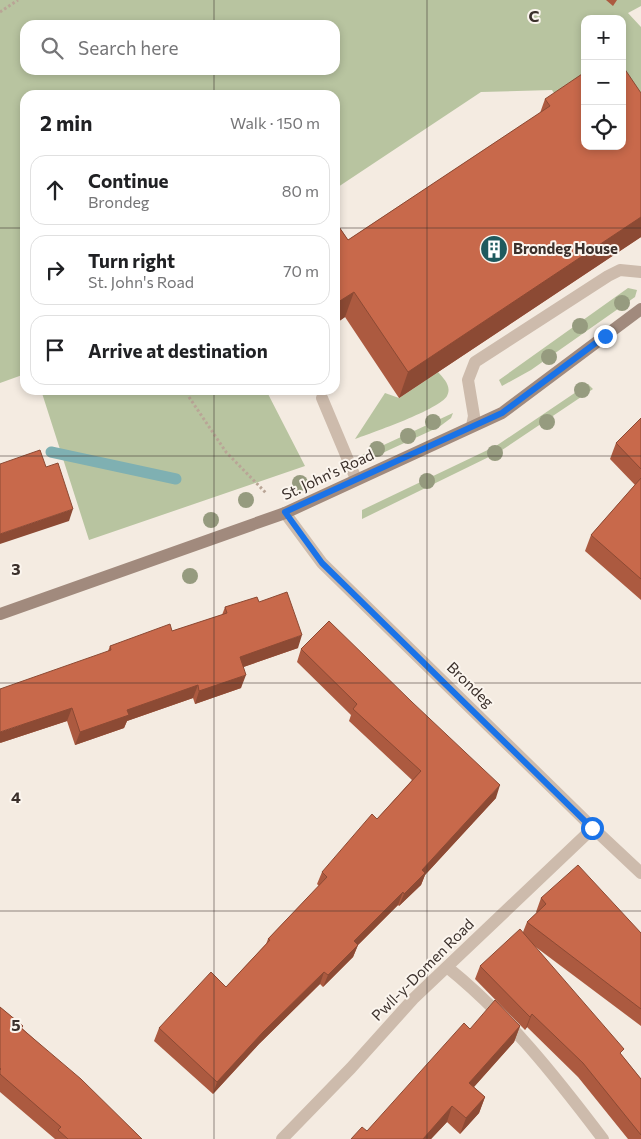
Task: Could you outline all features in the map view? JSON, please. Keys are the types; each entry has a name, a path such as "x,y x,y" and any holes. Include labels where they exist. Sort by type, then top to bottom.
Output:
{"street":[{"path":"472,426 474,416 468,380 475,362 608,276 620,270 641,272"},
{"name":"St. John's Road","path":"0,614 285,512 502,413 641,309"},
{"path":"322,398 356,480"},
{"name":"Brondeg","path":"285,512 322,563 592,828 641,873"},
{"name":"Pwll-y-Domen Road","path":"282,1139 340,1081 413,999 592,828"},
{"path":"447,967 470,986 538,1056 603,1139"}],"path":[{"path":"0,12 18,0"},
{"path":"189,397 226,452 285,512"}],"green space":[{"path":"0,0 641,0 641,6 628,13 641,27 641,132 626,110 626,15 581,15 581,92 561,104 552,90 481,92 340,186 340,90 20,90 20,376 0,383"},
{"path":"628,288 637,290 635,297 531,370 502,386 499,380"},
{"path":"438,372 447,383 449,389 447,396 442,401 405,420 355,439 385,393 399,398"},
{"path":"588,384 593,389 499,452 362,519 362,510 496,446"},
{"path":"43,395 269,395 305,466 89,540"},
{"path":"453,413 451,418 439,427 376,456 362,455"}],"building":[{"name":"Brondeg House","path":"626,71 641,93 641,217 408,372 354,292 340,301 340,228 348,240 550,106 545,99 581,75 581,150 626,150"},
{"path":"641,418 641,469 616,443"},
{"path":"40,450 46,467 58,463 73,509 0,534 0,464"},
{"path":"641,478 641,579 591,535"},
{"path":"287,592 302,635 240,657 246,675 199,691 198,685 127,710 129,715 80,732 72,708 0,732 0,689 111,650 110,646 170,624 172,631 227,613 225,607 257,597 259,602"},
{"path":"329,621 500,785 422,870 425,873 354,941 358,945 328,975 324,972 263,1032 217,1082 159,1028 211,972 226,987 270,940 268,939 327,877 322,872 372,814 377,819 421,771 353,709 357,704 301,649"},
{"path":"578,865 641,933 641,1009 527,922 546,904 541,898"},
{"path":"520,929 624,1049 620,1053 641,1079 641,1135 583,1063 532,1014 530,1017 480,966"},
{"path":"495,1000 520,1026 469,1083 485,1097 466,1118 452,1106 423,1139 351,1139 362,1127 367,1131 464,1023 470,1029"},
{"path":"0,1007 23,1026 21,1028 81,1079 142,1139 68,1139 58,1130 61,1127 0,1074"}],"waterway":[{"path":"51,452 176,479"}],"place":[{"name":"Brondeg House","path":"494,249"}],"route":[{"path":"592,828 322,563 285,512 502,413 605,336"}]}
